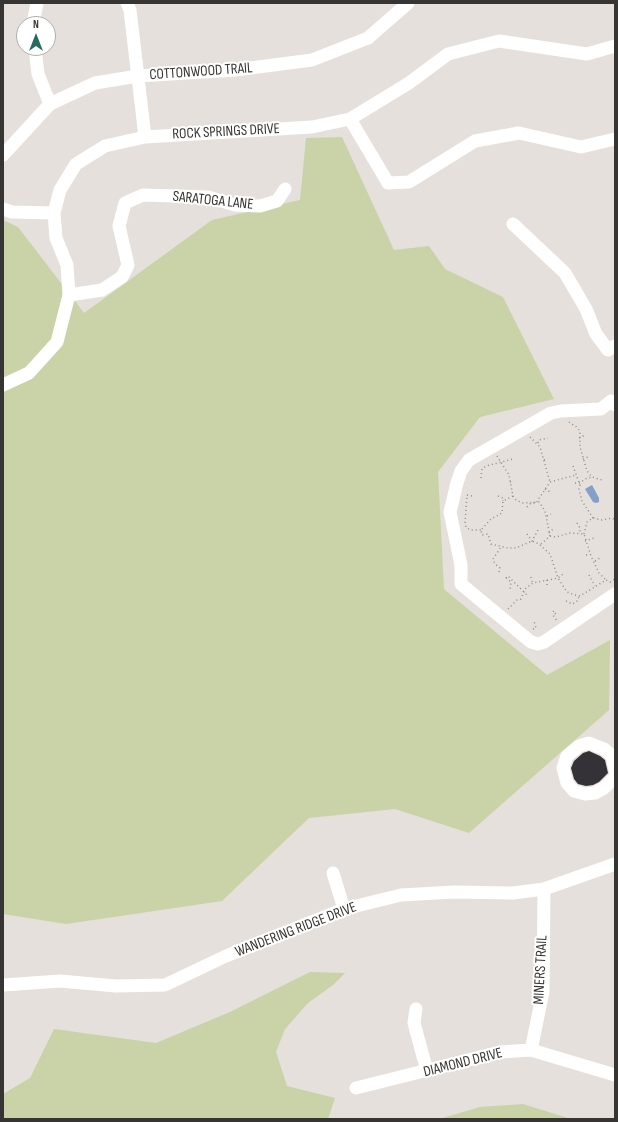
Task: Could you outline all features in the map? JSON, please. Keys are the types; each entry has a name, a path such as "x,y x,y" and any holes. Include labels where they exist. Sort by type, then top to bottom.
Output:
{"street":[{"path":"35,16 37,3"},
{"path":"127,3 130,10 145,137"},
{"name":"COTTONWOOD TRAIL","path":"3,155 50,104 95,83 138,76 235,70 312,60 368,38 408,3"},
{"name":"ROCK SPRINGS DRIVE","path":"3,385 30,373 56,342 69,296 66,265 56,238 54,213 60,190 76,164 105,146 145,137 312,127 350,119 409,83 448,54 499,41 587,54 615,46"},
{"path":"36,56 38,74 50,104"},
{"path":"350,119 388,182 409,182 475,141 519,133 582,147 615,139"},
{"name":"SARATOGA LANE","path":"69,296 102,290 122,277 128,265 119,226 125,203 143,195 208,198 235,205 260,206 277,201 285,189"},
{"path":"3,209 12,212 54,213"},
{"path":"513,224 565,273 586,308 596,334 608,350 615,346"},
{"path":"614,399 601,409 561,411 551,414 469,460 461,471 456,483 450,512 462,565 462,584 531,642 538,644 544,642 615,594"},
{"path":"615,770 612,756 604,749 589,743 579,746 567,756 563,768 568,784 574,791 585,794 595,793 604,788 615,777"},
{"name":"WANDERING RIDGE DRIVE","path":"3,985 60,981 116,986 165,985 226,956 344,909 401,895 454,892 513,893 544,889 615,864"},
{"path":"333,873 344,909"},
{"name":"MINERS TRAIL","path":"531,1050 543,992 544,889"},
{"path":"416,1009 414,1023 427,1071"},
{"name":"DIAMOND DRIVE","path":"356,1088 427,1071 454,1062 500,1052 531,1050 615,1075"}],"path":[{"path":"569,422 578,428 583,459 592,477"},
{"path":"525,428 530,439 538,443 550,482"},
{"path":"579,438 585,435"},
{"path":"538,443 539,440 548,438"},
{"path":"492,447 509,475 512,496 516,500 523,503 538,501"},
{"path":"583,459 588,457"},
{"path":"482,478 482,469 513,459"},
{"path":"544,460 548,459"},
{"path":"573,466 580,483 579,489 582,501 593,518 602,520 612,518 615,520"},
{"path":"527,507 531,503 536,503 538,501 550,482 576,475"},
{"path":"575,483 580,483 585,479 592,477 602,480"},
{"path":"510,482 514,481"},
{"path":"545,489 552,493"},
{"path":"472,496 467,495 465,523 466,527 470,530 481,530 491,519 502,513 503,498 498,496"},
{"path":"503,501 512,496"},
{"path":"538,501 547,516 550,536"},
{"path":"547,516 551,514"},
{"path":"593,518 587,522 584,534 585,541 599,573 610,582 615,579"},
{"path":"576,522 580,528 580,533"},
{"path":"549,533 553,529"},
{"path":"481,530 482,535 488,534 491,544 501,547 516,548 532,540 538,530"},
{"path":"540,545 550,536 580,533 584,534"},
{"path":"527,534 532,540 550,554 558,578 568,592 579,596"},
{"path":"585,541 594,538"},
{"path":"499,572 500,568 494,564 493,559 501,547"},
{"path":"586,555 590,554"},
{"path":"595,561 600,558"},
{"path":"508,609 517,600 521,599 524,592 533,584 558,578 563,574"},
{"path":"589,575 595,586"},
{"path":"510,589 511,582 506,578 508,576 528,596"},
{"path":"531,577 533,584"},
{"path":"547,580 547,586"},
{"path":"566,601 572,604 575,603 579,596 606,580"},
{"path":"553,610 556,613 553,615 562,629"}],"green space":[{"path":"342,137 394,250 429,246 445,269 503,297 554,399 480,417 438,472 444,589 547,675 610,640 609,710 469,833 395,809 309,818 222,901 66,924 3,914 3,220 18,227 84,313 212,220 300,200 306,138"},
{"path":"310,972 345,973 333,985 308,1003 285,1029 276,1052 287,1086 335,1098 328,1119 3,1119 3,1094 30,1078 54,1029 156,1043 230,1012"},
{"path":"523,1104 571,1119 439,1119 480,1107"}],"water":[{"path":"592,485 599,498 599,502 596,503 593,502 585,489"}],"building":[{"path":"589,751 605,760 608,773 599,782 586,786 578,784 574,779 571,768 574,761 583,753"}]}
